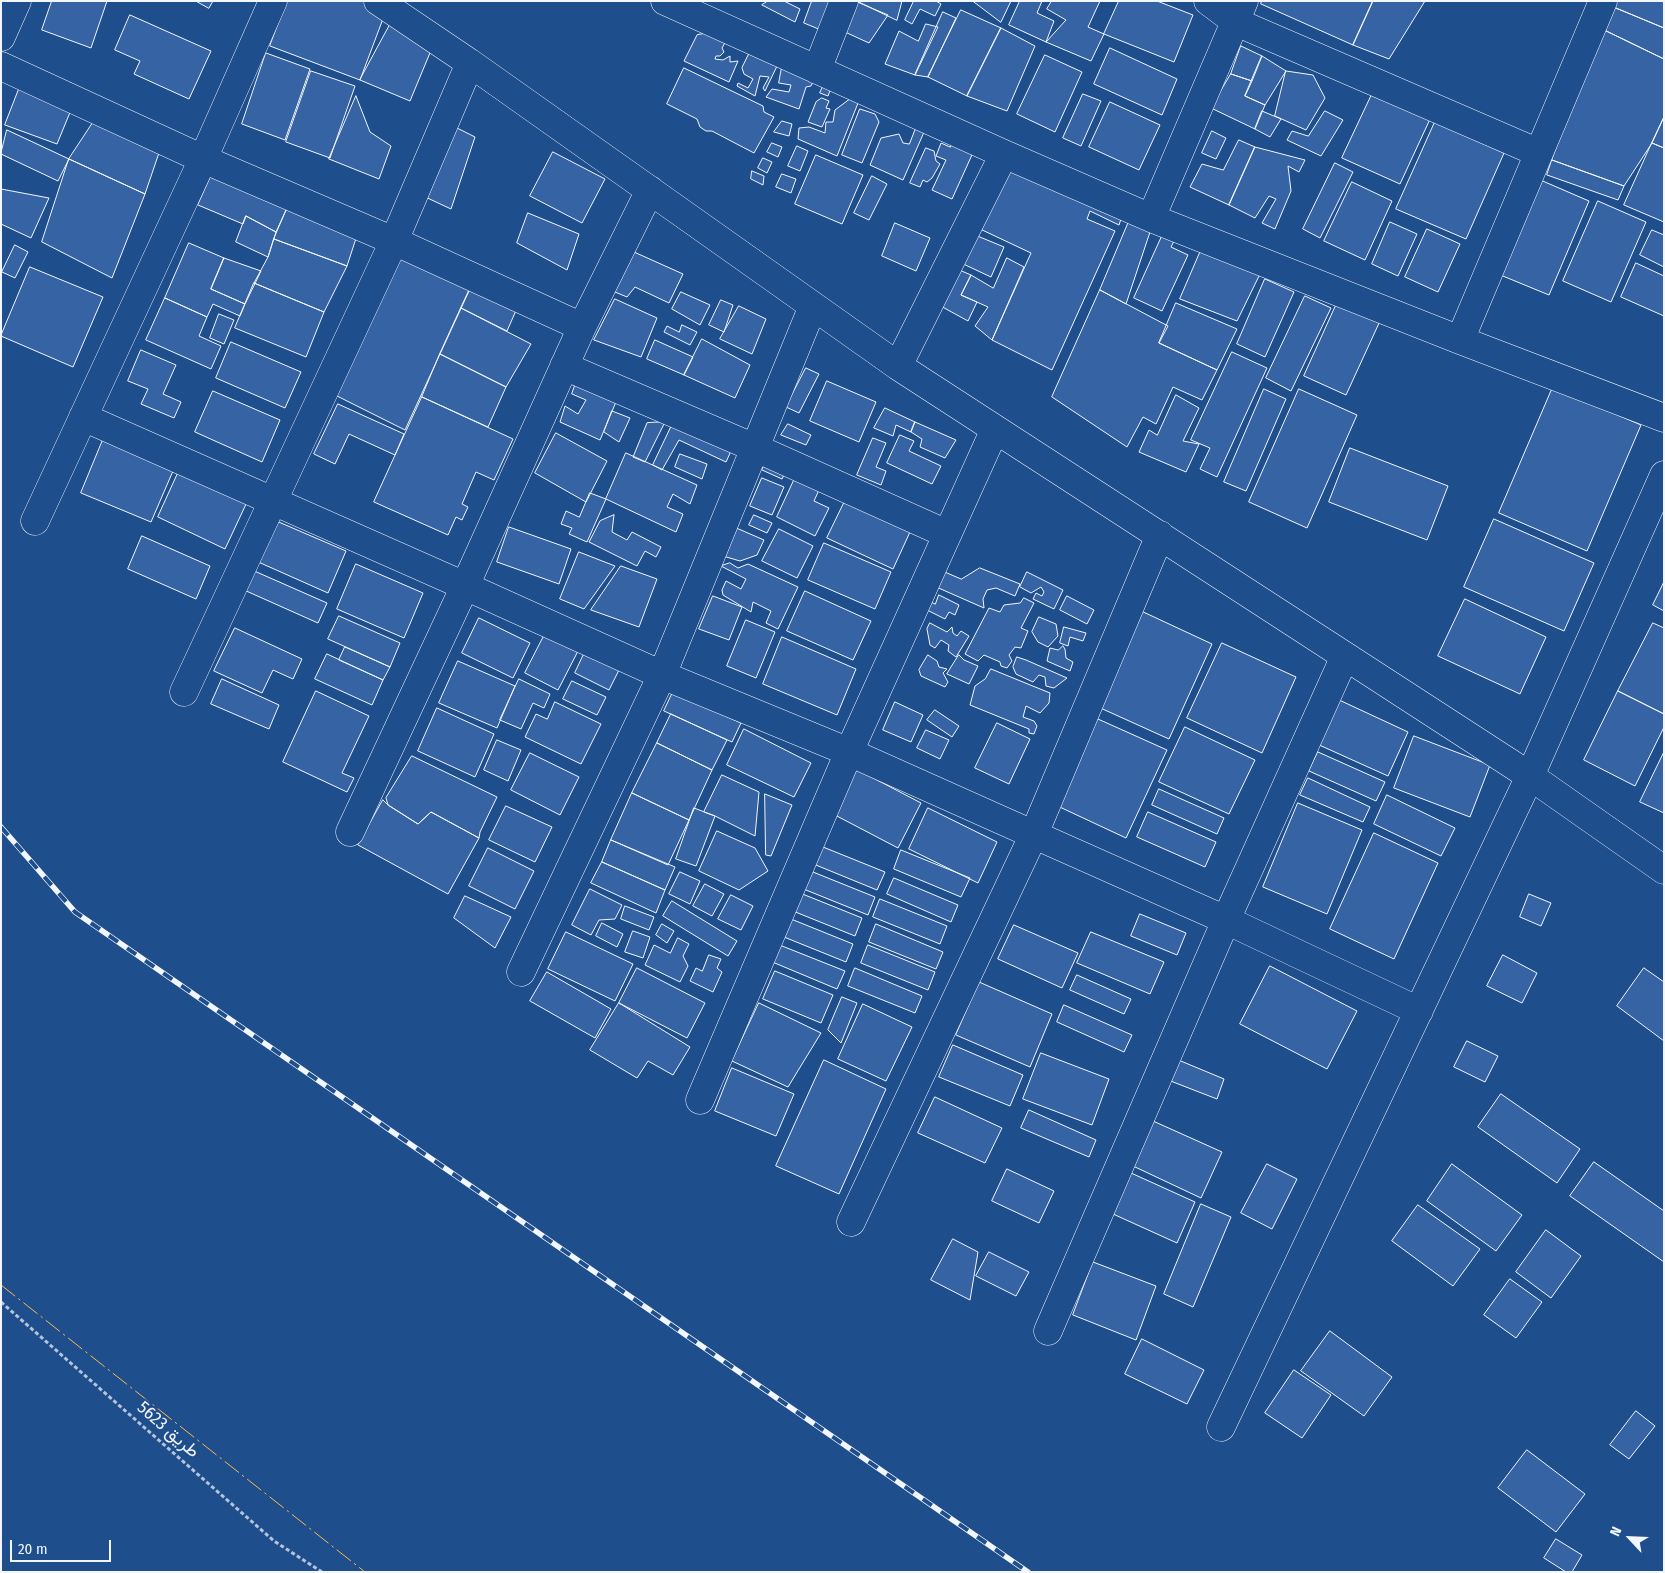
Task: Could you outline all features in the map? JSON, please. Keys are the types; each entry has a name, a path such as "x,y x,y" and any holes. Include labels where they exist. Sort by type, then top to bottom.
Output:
{"street":[{"path":"1,37 17,1"},
{"path":"35,521 203,159 273,1"},
{"path":"378,1 650,190 898,366 1530,776 1664,870"},
{"path":"665,1 1151,218 1664,418"},
{"path":"818,70 844,1"},
{"path":"1208,1 1240,12 1539,153"},
{"path":"1460,340 1603,1"},
{"path":"1151,218 1240,12"},
{"path":"184,692 394,241 470,64"},
{"path":"1,66 203,159 394,241 582,326"},
{"path":"898,366 1004,154"},
{"path":"350,832 465,586 582,326 650,190"},
{"path":"521,972 662,675 812,306"},
{"path":"564,366 948,534"},
{"path":"83,417 662,675 848,752 1034,834 1226,920 1419,1011"},
{"path":"700,1100 848,752 995,429"},
{"path":"1221,1427 1530,776 1664,475"},
{"path":"852,1222 1034,834 1160,536"},
{"path":"1048,1331 1226,920 1345,656"}],"path":[{"name":"طريق 5623","path":"1,1302 274,1541 322,1572"}],"building":[{"path":"52,1 107,1 91,48 42,30"},
{"path":"196,1 213,1 209,8"},
{"path":"287,1 368,1 387,8 360,80 270,46"},
{"path":"768,1 784,1 800,9 795,22 762,5"},
{"path":"812,1 832,1 821,30 804,23"},
{"path":"855,1 888,15 869,43 845,32"},
{"path":"857,1 902,1 897,20"},
{"path":"914,1 936,1 941,4 935,16 920,9 912,24 905,20"},
{"path":"973,1 1011,1 1001,22"},
{"path":"1020,1 1042,1 1037,13 1054,21 1046,42 1009,25"},
{"path":"1052,1 1100,1 1088,27 1104,34 1091,61 1046,42 1066,20 1047,9"},
{"path":"1119,1 1157,1 1193,15 1174,62 1104,34"},
{"path":"1262,1 1373,1 1353,45 1261,4"},
{"path":"1373,1 1425,1 1389,59 1353,45"},
{"path":"1613,1 1664,1 1664,28 1611,6"},
{"path":"1611,6 1664,28 1664,59 1600,28"},
{"path":"961,10 1001,28 967,96 928,77"},
{"path":"943,12 956,18 928,77 915,75"},
{"path":"130,15 211,51 189,99 134,74 140,61 115,50"},
{"path":"392,21 432,48 410,101 360,80"},
{"path":"926,24 938,27 915,75 885,64 899,31 918,41"},
{"path":"1001,28 1035,46 1007,111 967,96"},
{"path":"1600,28 1664,59 1664,117 1652,143 1624,186 1552,160"},
{"path":"714,32 727,39 722,48 724,52 720,56 716,56 715,59 723,60 730,56 730,62 738,61 729,82 684,61 697,35"},
{"path":"1241,46 1262,56 1252,81 1231,74"},
{"path":"1110,48 1177,79 1162,115 1094,84"},
{"path":"751,50 778,64 765,91 763,88 769,77 760,76 755,96 737,86 738,83 748,88 753,79 744,74 742,68"},
{"path":"266,53 310,69 285,140 242,124"},
{"path":"1045,55 1082,72 1055,132 1017,114"},
{"path":"1262,56 1286,71 1265,105 1245,96"},
{"path":"28,66 80,88 57,144 5,125"},
{"path":"782,67 815,78 811,86 806,87 799,109 766,97 772,89 789,92 791,85 779,83"},
{"path":"684,68 763,106 764,112 774,117 754,153 712,131 706,131 700,127 697,119 667,104"},
{"path":"311,71 355,86 330,158 286,142"},
{"path":"1286,71 1313,75 1325,98 1306,130 1275,116"},
{"path":"1231,74 1252,81 1245,96 1265,105 1255,129 1211,108"},
{"path":"827,78 862,93 837,156 798,139 799,128 809,127 825,133 826,122 833,122 835,110 851,98 831,88 828,96 820,93"},
{"path":"1374,90 1431,117 1400,184 1342,158"},
{"path":"1083,94 1101,101 1081,146 1063,138"},
{"path":"356,96 370,132 391,146 379,179 329,159"},
{"path":"822,98 829,101 826,108 830,109 822,127 808,122 816,102"},
{"path":"1110,102 1160,125 1139,170 1089,147"},
{"path":"860,109 875,114 879,122 862,163 842,155"},
{"path":"1262,111 1281,119 1270,137 1255,129"},
{"path":"1325,111 1343,120 1321,156 1287,140 1292,131 1308,136"},
{"path":"100,112 162,144 145,194 69,159"},
{"path":"1664,117 1664,148 1652,143"},
{"path":"782,121 792,124 789,136 774,132"},
{"path":"445,122 475,137 451,209 421,195"},
{"path":"1435,122 1504,153 1466,239 1396,209"},
{"path":"918,123 928,123 903,180 870,165 881,138 899,134 903,143 909,144"},
{"path":"7,130 69,159 58,181 1,154"},
{"path":"1212,131 1226,138 1216,159 1202,153"},
{"path":"955,136 976,146 952,199 932,190 946,160 936,156 941,143 950,147"},
{"path":"1239,140 1255,147 1229,205 1190,187 1202,164 1223,170"},
{"path":"772,143 782,147 778,157 767,152"},
{"path":"1652,143 1664,148 1664,222 1624,205"},
{"path":"797,146 808,151 800,171 788,166"},
{"path":"1255,147 1305,160 1299,172 1288,166 1291,191 1275,229 1262,223 1276,199 1269,196 1255,218 1229,205"},
{"path":"926,148 934,151 936,161 940,164 932,178 927,182 923,180 920,187 910,183"},
{"path":"553,152 605,179 582,223 530,196"},
{"path":"816,155 863,175 842,224 795,204"},
{"path":"763,158 772,162 767,173 758,168"},
{"path":"69,159 145,194 112,278 42,242"},
{"path":"1552,160 1624,186 1618,200 1547,175"},
{"path":"1008,163 1122,216 1119,225 1090,211 1087,219 1115,231 1052,370 992,340 1031,253 978,228"},
{"path":"1335,163 1353,172 1320,238 1303,229"},
{"path":"216,165 292,197 276,232 246,216 243,224 198,205"},
{"path":"752,171 764,176 763,185 751,179"},
{"path":"782,174 796,179 791,193 776,187"},
{"path":"872,176 887,184 869,220 854,213"},
{"path":"1538,179 1589,201 1549,295 1498,274"},
{"path":"1352,182 1392,201 1365,260 1324,241"},
{"path":"1,189 49,198 31,238 1,224"},
{"path":"292,197 360,226 347,266 274,239"},
{"path":"1598,201 1646,222 1611,302 1563,281"},
{"path":"528,213 579,234 567,270 517,243"},
{"path":"246,216 276,232 268,257 236,242"},
{"path":"1130,219 1151,229 1126,304 1100,290"},
{"path":"1390,222 1417,234 1398,276 1372,264"},
{"path":"895,223 930,238 916,271 882,256"},
{"path":"1427,229 1460,244 1438,292 1405,277"},
{"path":"1652,230 1664,235 1664,267 1640,255"},
{"path":"1163,234 1175,239 1171,247 1188,255 1162,311 1134,298"},
{"path":"975,235 1004,247 991,277 959,262"},
{"path":"274,239 347,266 324,312 254,283 268,257"},
{"path":"394,241 475,278 405,430 337,396"},
{"path":"189,243 224,258 211,289 245,304 240,316 213,304 207,317 165,298"},
{"path":"15,245 28,252 15,278 2,272"},
{"path":"1202,248 1260,274 1237,321 1180,299"},
{"path":"634,252 683,274 669,303 635,287 627,297 615,292"},
{"path":"224,258 261,271 245,304 211,289"},
{"path":"1007,258 1024,267 992,340 975,326 988,307 961,295 971,275 993,288"},
{"path":"1636,263 1664,276 1664,316 1621,297"},
{"path":"30,267 103,297 73,367 1,336"},
{"path":"957,269 971,275 961,295 977,302 968,321 937,304"},
{"path":"475,278 521,299 507,331 461,308"},
{"path":"1265,279 1294,292 1265,357 1237,344"},
{"path":"254,283 324,312 306,357 235,328"},
{"path":"1100,290 1168,326 1159,343 1217,370 1202,400 1173,387 1156,424 1143,417 1127,447 1052,397"},
{"path":"681,292 710,305 700,325 672,309"},
{"path":"1305,296 1331,308 1291,391 1266,378"},
{"path":"165,298 207,317 199,336 221,346 211,369 146,340"},
{"path":"615,299 657,318 641,357 594,340"},
{"path":"721,300 733,305 724,332 709,325"},
{"path":"1338,301 1380,321 1346,395 1304,376"},
{"path":"1176,303 1237,329 1217,370 1159,343"},
{"path":"739,306 766,319 752,354 720,339"},
{"path":"461,308 531,344 506,387 440,354"},
{"path":"219,314 234,320 224,344 210,338"},
{"path":"682,325 697,332 690,345 664,332 667,326 679,332"},
{"path":"702,339 750,365 735,398 684,375"},
{"path":"655,340 693,357 684,375 647,359"},
{"path":"231,342 301,372 285,408 216,378"},
{"path":"141,350 176,365 163,394 181,402 174,418 141,404 148,389 128,381"},
{"path":"1232,352 1267,368 1217,477 1200,469 1210,448 1191,440"},
{"path":"440,354 506,387 488,427 422,397"},
{"path":"806,368 819,374 799,413 786,407"},
{"path":"577,380 618,397 600,440 560,422 565,406 578,414 586,400 572,394"},
{"path":"827,381 876,402 859,442 810,421"},
{"path":"1553,387 1641,425 1587,551 1499,513"},
{"path":"1264,389 1286,399 1246,491 1224,482"},
{"path":"1299,389 1357,415 1307,528 1249,502"},
{"path":"213,391 280,420 262,462 195,432"},
{"path":"1176,395 1199,408 1183,441 1199,444 1186,472 1139,452 1149,430 1157,435"},
{"path":"422,397 513,439 494,480 476,472 462,504 468,507 462,520 456,517 448,535 374,502"},
{"path":"338,404 404,434 395,455 349,434 335,464 314,454"},
{"path":"885,408 915,422 911,432 896,425 893,436 874,428"},
{"path":"612,411 630,418 619,442 604,432"},
{"path":"665,422 645,462 633,457 647,423"},
{"path":"915,422 956,440 945,458 920,447 922,439 911,432"},
{"path":"673,423 731,451 726,462 679,440 662,470 653,465"},
{"path":"788,424 811,435 806,445 781,435"},
{"path":"556,433 607,461 586,502 535,473"},
{"path":"105,435 176,464 151,522 81,493"},
{"path":"900,435 914,441 909,451 941,466 932,484 887,463"},
{"path":"873,438 886,443 876,467 886,471 881,485 857,475"},
{"path":"1350,448 1448,486 1427,540 1329,502"},
{"path":"626,453 697,485 690,504 673,494 667,507 683,514 676,532 606,499"},
{"path":"680,454 707,464 702,479 675,467"},
{"path":"766,461 786,471 782,479 762,470"},
{"path":"179,471 247,502 225,549 158,517"},
{"path":"796,476 819,490 814,501 829,508 815,536 777,517"},
{"path":"762,478 784,487 772,515 750,506"},
{"path":"590,493 606,499 587,542 569,534 572,528 561,524 566,511 579,517"},
{"path":"845,501 910,532 893,569 827,538"},
{"path":"614,515 612,532 627,540 632,532 661,547 656,557 645,551 637,566 589,542 600,521"},
{"path":"754,515 772,523 767,533 749,525"},
{"path":"1494,519 1594,563 1564,631 1464,587"},
{"path":"274,520 346,551 328,593 256,561"},
{"path":"509,527 571,549 559,584 497,562"},
{"path":"734,527 764,540 757,555 740,561 723,556"},
{"path":"779,529 813,546 797,578 762,561"},
{"path":"142,536 210,566 196,599 128,569"},
{"path":"824,543 891,572 875,609 808,580"},
{"path":"579,552 615,566 584,609 560,599"},
{"path":"730,563 738,568 748,564 798,587 778,629 766,623 771,611 753,602 751,612 723,595 722,590 726,581 741,589 746,579 721,566"},
{"path":"356,564 423,593 404,638 337,609"},
{"path":"621,566 657,579 639,627 591,610"},
{"path":"980,568 1020,584 1015,596 996,588 987,590 983,599 984,608 934,586 940,570 961,579"},
{"path":"252,570 327,603 318,623 244,590"},
{"path":"1027,572 1063,590 1054,609 1033,599 1036,593 1042,596 1044,592 1041,587 1031,593 1020,587"},
{"path":"1664,582 1664,611 1653,605"},
{"path":"805,591 871,621 853,660 787,631"},
{"path":"939,595 959,605 955,615 949,612 945,619 925,609 929,601 935,604"},
{"path":"713,596 742,607 729,640 699,629"},
{"path":"1067,596 1094,610 1087,624 1060,610"},
{"path":"1024,598 1034,603 1021,628 1028,631 1021,648 1015,647 1009,655 1012,661 1007,668 1001,666 1000,662 984,655 978,661 965,654 989,608 1000,612 1004,605 1020,603"},
{"path":"1465,599 1546,637 1520,694 1438,656"},
{"path":"1139,610 1212,644 1169,739 1096,706"},
{"path":"339,616 400,643 390,667 328,639"},
{"path":"1039,617 1056,624 1058,636 1048,647 1038,642 1032,632"},
{"path":"479,618 530,643 513,678 462,653"},
{"path":"746,620 775,632 756,678 727,666"},
{"path":"930,623 947,632 952,627 953,633 957,636 961,631 969,636 956,657 948,651 949,645 941,640 935,648 930,645 927,629"},
{"path":"1653,623 1664,628 1664,714 1618,691"},
{"path":"1064,627 1086,633 1083,641 1070,637 1068,646 1060,643"},
{"path":"235,628 302,659 293,679 273,670 262,693 214,671"},
{"path":"545,634 578,651 558,690 525,673"},
{"path":"782,637 856,669 837,715 763,684"},
{"path":"1222,643 1296,677 1262,753 1187,718"},
{"path":"1063,646 1066,658 1073,662 1070,671 1047,661 1050,648 1058,650"},
{"path":"345,647 390,667 383,680 339,660"},
{"path":"327,654 383,680 372,705 315,679"},
{"path":"584,654 619,670 609,690 575,673"},
{"path":"928,655 937,661 939,667 947,669 943,673 948,682 945,687 921,676 919,670"},
{"path":"959,655 964,660 978,666 969,684 947,674"},
{"path":"1017,657 1067,678 1054,688 1046,686 1045,677 1039,675 1033,682 1016,674 1013,667"},
{"path":"458,661 515,686 497,728 439,703"},
{"path":"991,669 1050,693 1049,703 1040,713 1026,706 1023,717 1034,721 1037,726 1034,734 1029,733 1029,729 970,705 975,686 985,679"},
{"path":"222,679 279,705 269,729 211,704"},
{"path":"519,679 550,694 544,708 533,703 521,729 500,720"},
{"path":"572,681 606,697 597,715 563,699"},
{"path":"316,691 369,716 342,773 354,778 347,792 283,762"},
{"path":"1618,691 1664,714 1664,727 1635,786 1584,760"},
{"path":"673,692 741,723 732,742 664,711"},
{"path":"1337,699 1408,732 1388,776 1317,744"},
{"path":"555,702 601,724 581,764 525,737 536,714 547,719"},
{"path":"895,702 923,715 911,742 883,730"},
{"path":"437,708 494,734 475,777 418,751"},
{"path":"935,710 959,726 952,737 927,720"},
{"path":"671,714 727,740 712,770 657,743"},
{"path":"1089,715 1167,750 1126,838 1049,802"},
{"path":"997,723 1030,739 1009,784 975,768"},
{"path":"1185,727 1255,760 1229,814 1159,782"},
{"path":"744,729 811,763 794,797 727,765"},
{"path":"926,730 949,740 940,759 917,748"},
{"path":"1414,736 1490,765 1470,817 1394,788"},
{"path":"497,740 521,750 508,781 484,770"},
{"path":"657,743 712,770 689,820 632,793"},
{"path":"1318,752 1385,782 1376,801 1309,771"},
{"path":"1664,752 1664,813 1640,802"},
{"path":"530,753 579,777 560,815 511,790"},
{"path":"412,756 497,797 479,838 431,812 418,824 388,805 386,798"},
{"path":"856,769 921,803 898,848 833,814"},
{"path":"722,775 759,792 755,836 704,812"},
{"path":"1308,778 1370,807 1363,822 1300,795"},
{"path":"1159,789 1224,818 1217,834 1152,805"},
{"path":"632,793 689,820 668,865 611,840"},
{"path":"765,794 792,805 771,856 766,855"},
{"path":"1387,795 1455,828 1441,856 1374,824"},
{"path":"383,800 418,824 431,812 479,838 448,894 358,845"},
{"path":"1298,803 1362,830 1327,914 1263,887"},
{"path":"506,806 552,827 535,862 489,840"},
{"path":"694,808 715,816 696,866 676,859"},
{"path":"928,808 997,842 978,883 909,849"},
{"path":"1148,812 1216,842 1205,867 1137,837"},
{"path":"717,831 755,848 768,871 739,890 699,871"},
{"path":"1374,833 1438,863 1394,959 1330,929"},
{"path":"611,840 675,867 665,890 602,862"},
{"path":"818,845 885,872 877,890 811,863"},
{"path":"488,848 534,871 515,909 469,886"},
{"path":"901,850 970,878 961,897 894,869"},
{"path":"602,862 665,890 656,913 591,883"},
{"path":"808,870 875,897 868,915 801,888"},
{"path":"680,872 700,881 690,904 669,894"},
{"path":"894,878 958,905 951,922 887,894"},
{"path":"705,884 724,894 712,916 693,906"},
{"path":"590,889 622,905 615,919 599,920 591,935 572,925"},
{"path":"795,891 862,918 855,936 788,909"},
{"path":"1529,894 1551,903 1541,926 1520,917"},
{"path":"731,895 753,906 741,930 718,919"},
{"path":"465,896 511,917 495,948 454,918"},
{"path":"880,899 947,926 940,944 873,917"},
{"path":"672,901 737,941 728,956 663,916"},
{"path":"625,906 654,917 649,930 621,919"},
{"path":"1140,914 1186,933 1177,955 1131,936"},
{"path":"786,917 853,944 846,962 779,935"},
{"path":"602,923 623,934 617,947 596,936"},
{"path":"662,924 674,931 667,943 656,935"},
{"path":"876,924 943,952 936,969 869,942"},
{"path":"1014,925 1078,953 1062,988 998,959"},
{"path":"633,931 650,937 643,958 625,952"},
{"path":"566,932 633,964 615,1001 548,969"},
{"path":"1091,932 1164,962 1150,994 1077,963"},
{"path":"678,938 689,944 683,956 688,966 680,982 645,965 654,945 670,953"},
{"path":"777,944 845,971 837,989 770,961"},
{"path":"868,945 935,972 928,990 861,963"},
{"path":"709,955 721,959 717,968 722,972 713,992 690,981 696,968 702,971"},
{"path":"1503,955 1537,973 1522,1003 1487,986"},
{"path":"1270,966 1357,1011 1327,1069 1240,1024"},
{"path":"637,968 705,1003 687,1038 619,1003"},
{"path":"855,968 922,996 915,1013 848,986"},
{"path":"1644,968 1664,982 1664,1041 1617,1006"},
{"path":"775,971 833,995 821,1023 763,999"},
{"path":"547,972 611,1009 595,1038 530,1001"},
{"path":"1077,975 1131,999 1124,1014 1070,990"},
{"path":"979,982 1052,1014 1030,1067 956,1035"},
{"path":"842,997 857,1003 841,1043 828,1030"},
{"path":"619,1003 690,1047 673,1075 648,1061 637,1078 590,1050"},
{"path":"759,1003 821,1033 788,1087 732,1061"},
{"path":"863,1004 912,1027 886,1081 838,1059"},
{"path":"1064,1005 1132,1035 1124,1052 1057,1022"},
{"path":"1467,1041 1498,1056 1485,1082 1454,1067"},
{"path":"953,1045 1023,1075 1010,1106 939,1077"},
{"path":"1041,1053 1109,1079 1092,1125 1023,1099"},
{"path":"1176,1059 1224,1079 1217,1099 1168,1080"},
{"path":"824,1060 886,1089 839,1194 776,1166"},
{"path":"732,1068 794,1094 776,1136 715,1111"},
{"path":"1501,1094 1580,1149 1557,1183 1478,1127"},
{"path":"935,1097 1002,1128 985,1163 918,1133"},
{"path":"1029,1110 1096,1140 1089,1157 1021,1128"},
{"path":"1153,1121 1222,1152 1201,1198 1133,1166"},
{"path":"1594,1162 1664,1211 1664,1262 1570,1196"},
{"path":"1267,1164 1297,1179 1272,1229 1241,1213"},
{"path":"1452,1164 1522,1215 1496,1251 1427,1201"},
{"path":"1007,1169 1054,1191 1039,1223 992,1201"},
{"path":"1131,1173 1195,1202 1177,1243 1113,1214"},
{"path":"1201,1204 1231,1217 1193,1307 1164,1294"},
{"path":"1418,1205 1480,1249 1453,1286 1392,1241"},
{"path":"1546,1230 1581,1256 1551,1298 1516,1272"},
{"path":"953,1239 978,1252 970,1300 931,1280"},
{"path":"989,1252 1029,1272 1016,1296 976,1276"},
{"path":"1093,1262 1156,1286 1136,1340 1073,1315"},
{"path":"1510,1279 1542,1302 1516,1338 1484,1315"},
{"path":"1330,1331 1392,1377 1364,1416 1301,1371"},
{"path":"1142,1339 1204,1370 1187,1404 1125,1374"},
{"path":"1294,1370 1331,1395 1302,1438 1265,1413"},
{"path":"1636,1411 1655,1426 1629,1459 1610,1445"},
{"path":"1527,1450 1585,1494 1556,1532 1498,1488"},
{"path":"1556,1539 1582,1555 1572,1572 1566,1572 1544,1558"}],"railway":[{"path":"1,827 75,912 1028,1572"}],"power":[{"path":"1,1285 365,1572"}]}
